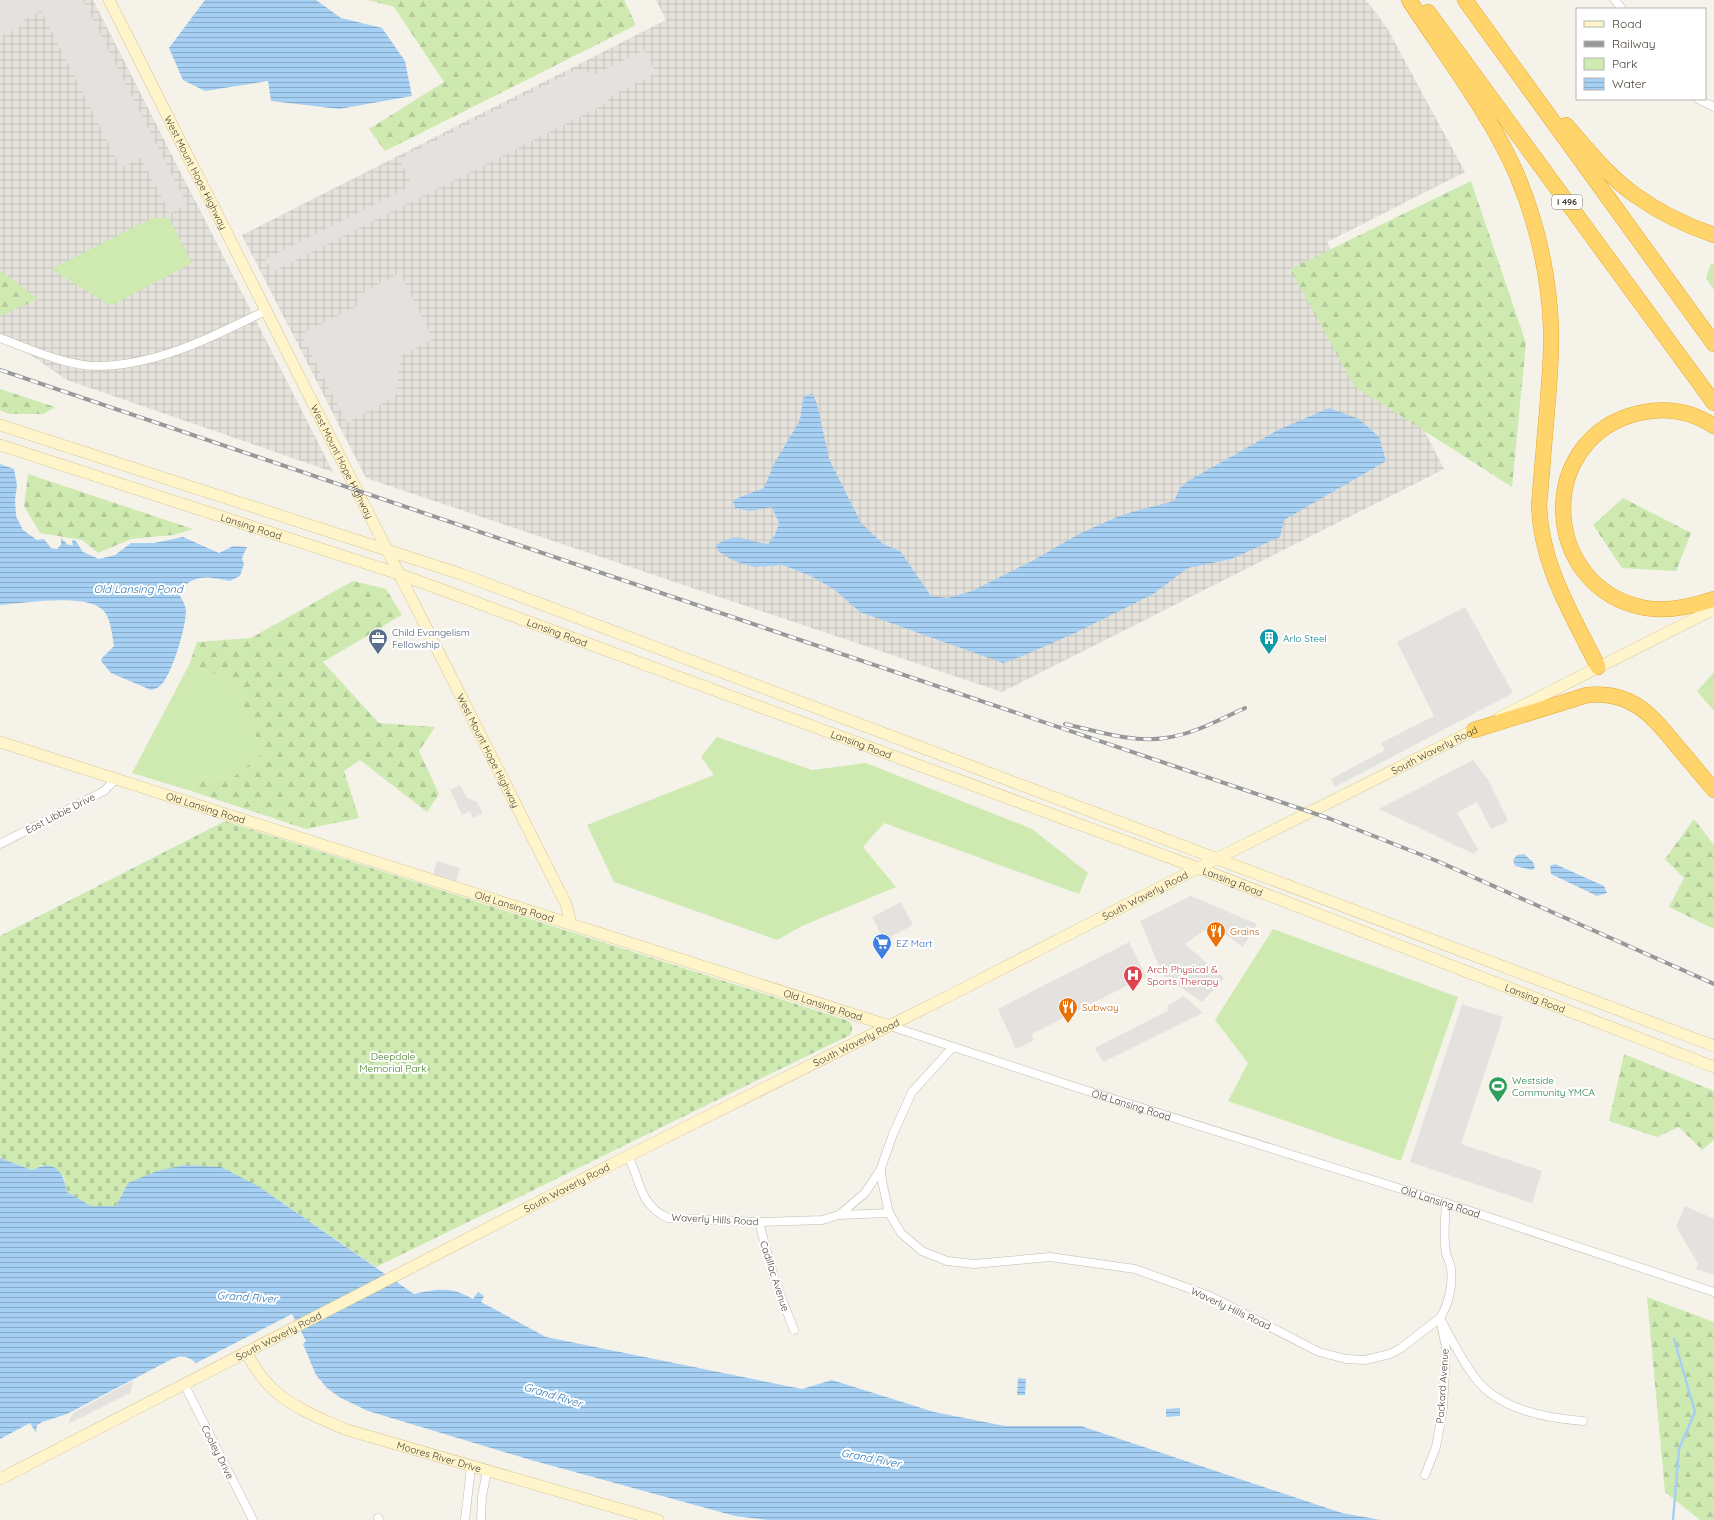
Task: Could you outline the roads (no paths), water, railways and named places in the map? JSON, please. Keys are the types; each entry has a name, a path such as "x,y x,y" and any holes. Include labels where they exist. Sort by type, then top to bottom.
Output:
{"highway":[{"path":"1409,0 1488,120 1516,174 1534,222 1548,287 1551,328 1551,368 1539,506 1540,527 1546,555 1554,579 1598,667"},
{"name":"I 496","path":"1419,0 1714,403"},
{"path":"1465,0 1714,344"},
{"path":"1511,64 1600,163 1634,195 1664,213 1714,235"},
{"path":"1714,426 1692,415 1660,410 1643,412 1619,420 1598,433 1572,465 1567,480 1562,507 1566,537 1575,558 1585,573 1610,595 1633,605 1664,609 1687,606 1714,599"},
{"path":"1474,730 1587,695 1604,694 1621,697 1637,704 1652,717 1714,790"}],"main road":[{"name":"West Mount Hope Highway","path":"109,0 566,904 571,924"},
{"name":"Lansing Road","path":"0,425 461,574 1714,1046"},
{"name":"Lansing Road","path":"0,445 399,574 1198,868 1714,1067"},
{"name":"South Waverly Road","path":"0,1479 628,1156 890,1026 1198,868 1714,609"},
{"name":"Old Lansing Road","path":"0,742 890,1026"},
{"name":"Moores River Drive","path":"246,1352 259,1375 277,1395 313,1415 369,1438 658,1520"}],"street":[{"path":"1615,0 1621,8"},
{"path":"1700,100 1714,107"},
{"path":"0,338 66,361 96,366 132,362 157,357 199,343 265,311"},
{"name":"East Libbie Drive","path":"0,844 104,791 116,779"},
{"name":"Old Lansing Road","path":"890,1026 1446,1203 1714,1292"},
{"path":"888,1213 881,1168 893,1134 912,1092 953,1047"},
{"name":"Waverly Hills Road","path":"628,1156 636,1171 644,1197 658,1213 668,1218 759,1222 822,1220 839,1215 888,1213 901,1233 910,1242 922,1251 947,1261 974,1264 1050,1257 1135,1269 1210,1296 1319,1352 1346,1359 1364,1360 1390,1354 1401,1348 1440,1318"},
{"name":"Waverly Hills Road","path":"839,1215 864,1193 881,1168"},
{"path":"1446,1203 1444,1232 1446,1253 1451,1268 1451,1283 1445,1310 1440,1318 1473,1375 1488,1391 1502,1400 1524,1410 1545,1416 1583,1421"},
{"name":"Cadillac Avenue","path":"759,1222 774,1278 794,1330"},
{"name":"Packard Avenue","path":"1425,1475 1436,1447 1443,1408 1446,1348 1440,1318"},
{"name":"Cooley Drive","path":"184,1384 253,1520"},
{"path":"465,1520 471,1467"},
{"path":"481,1520 482,1496 487,1471"}],"water":[{"path":"205,0 316,0 341,18 382,28 405,61 412,96 339,109 271,101 268,81 205,91 183,80 169,48"},
{"path":"812,393 817,404 829,459 861,523 883,544 900,551 931,596 948,598 972,591 1034,560 1079,534 1117,517 1174,501 1180,488 1188,481 1278,430 1329,408 1359,419 1379,437 1386,461 1284,520 1280,537 1231,559 1188,568 1153,594 1075,633 1003,663 860,612 835,590 813,577 783,565 754,567 732,560 718,551 716,545 730,539 742,538 768,544 775,535 779,523 772,507 750,511 735,508 733,500 764,488 774,464 800,420 803,398"},
{"name":"Old Lansing Pond","path":"0,464 14,469 17,485 15,500 16,516 23,530 37,540 44,539 51,548 57,549 61,545 61,538 68,545 73,545 72,540 75,540 83,552 99,559 115,555 131,543 154,543 183,537 219,553 233,546 247,547 242,558 244,564 240,576 230,581 209,578 197,579 179,590 180,596 186,608 184,628 174,662 165,681 159,687 151,690 111,673 101,661 102,658 114,646 111,627 106,613 94,605 69,600 54,600 0,605"},
{"path":"1524,854 1533,862 1535,868 1532,870 1515,866 1513,860 1517,855"},
{"path":"1555,864 1604,886 1607,893 1597,896 1551,874 1550,866"},
{"name":"Grand River","path":"0,1158 32,1170 40,1167 52,1166 60,1172 67,1192 91,1206 116,1206 128,1183 157,1171 185,1165 221,1167 258,1186 414,1294 437,1290 451,1290 473,1299 478,1292 484,1296 481,1302 546,1337 802,1389 832,1380 934,1412 1005,1426 1081,1426 1342,1513 1381,1520 768,1520 735,1516 531,1460 368,1411 339,1397 327,1388 316,1375 303,1344 306,1341 292,1314 196,1363 190,1358 186,1357 177,1357 170,1360 67,1414 42,1422 37,1425 36,1433 30,1423 0,1439"},
{"path":"1018,1378 1026,1379 1025,1395 1017,1395"},
{"path":"1180,1408 1180,1416 1166,1417 1166,1409"}],"waterway":[{"path":"1673,1520 1679,1449 1695,1412 1674,1339"}],"railway":[{"path":"0,370 1328,818 1437,861 1714,984"},
{"path":"1065,724 1127,738 1165,738 1196,730 1245,708"}],"place":[{"name":"Child Evangelism Fellowship","path":"378,655"},
{"name":"Arlo Steel","path":"1269,655"},
{"name":"Grains","path":"1216,948"},
{"name":"EZ Mart","path":"882,960"},
{"name":"Arch Physical & Sports Therapy","path":"1133,992"},
{"name":"Subway","path":"1068,1024"},
{"name":"Westside Community YMCA","path":"1498,1103"}],"park label":[{"name":"Deepdale Memorial Park","path":"393,1062"}]}
